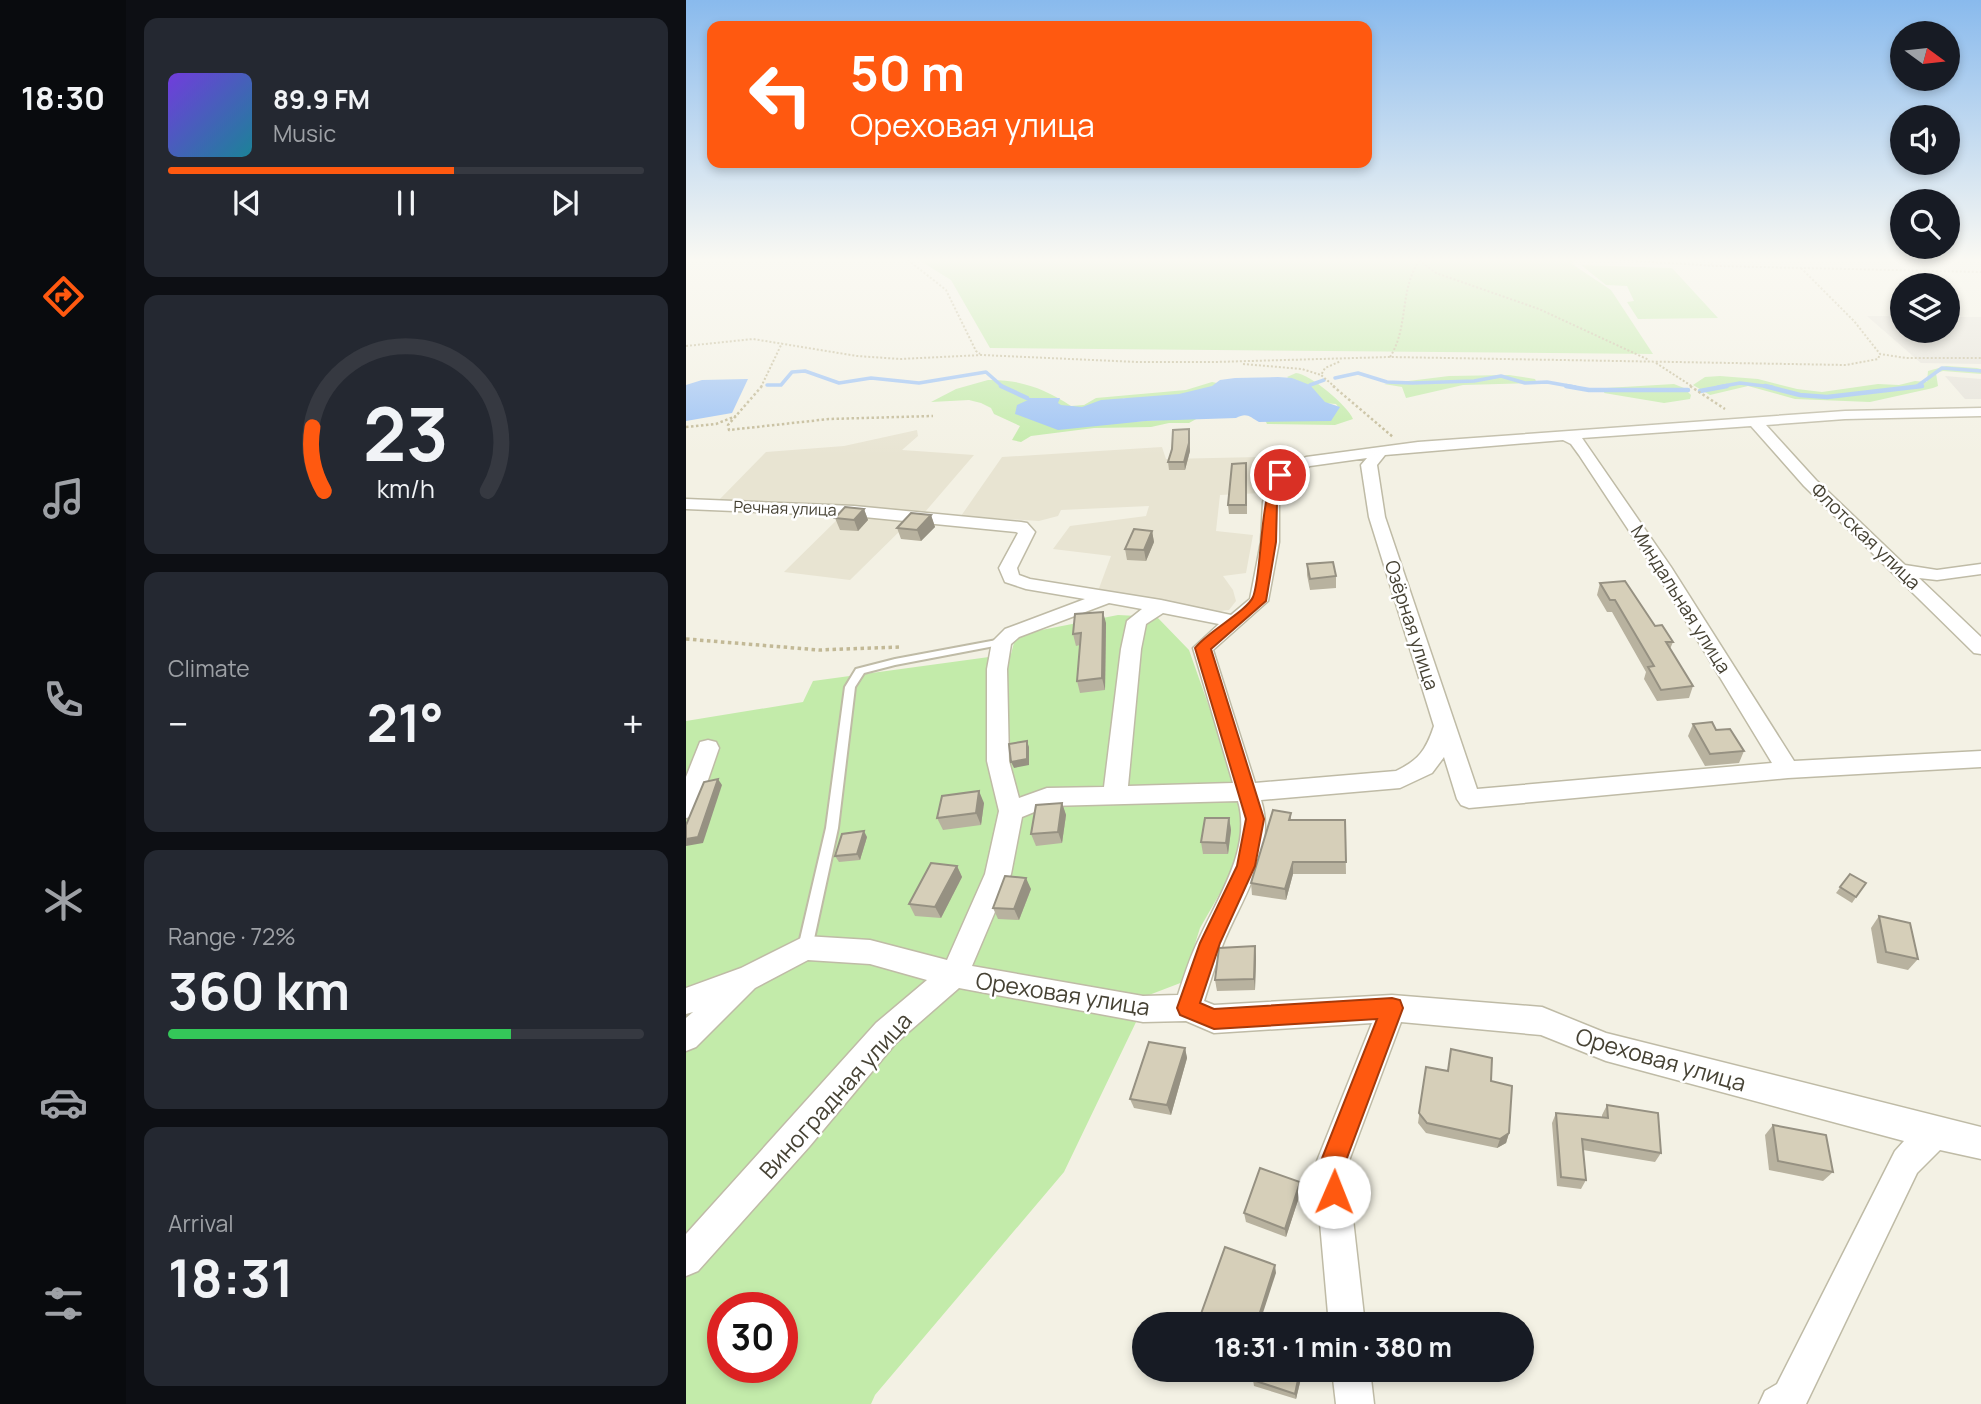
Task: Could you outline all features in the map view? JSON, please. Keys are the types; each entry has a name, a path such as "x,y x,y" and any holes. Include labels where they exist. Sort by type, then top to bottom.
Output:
{"street":[{"path":"1203,648 1259,601 1270,542 1270,502 1280,475 1306,462 1418,446 1565,435 1845,415 1981,412"},
{"name":"Флотская улица","path":"1755,422 1810,483 1981,648"},
{"name":"Миндальная улица","path":"1565,435 1581,447 1654,556 1788,770"},
{"name":"Озёрная улица","path":"1381,451 1369,465 1377,516 1469,799 1788,770"},
{"name":"Речная улица","path":"686,505 854,510 1021,527 1027,532 1008,568 1011,578 1026,584 1107,598"},
{"path":"1903,570 1937,575 1981,569"},
{"path":"1002,642 1012,634 1107,598 1232,621"},
{"path":"1168,608 1194,624 1255,819 1246,866 1210,943 1187,1008"},
{"path":"1115,795 1131,649 1138,621 1168,608"},
{"name":"Виноградная улица","path":"686,1259 886,1033 954,975 998,874 1011,811 998,761 996,669 1002,642"},
{"path":"1011,811 1047,797 1248,792 1400,779 1424,767 1437,751 1444,726"},
{"path":"686,809 708,748"},
{"path":"1788,770 1981,759"},
{"path":"686,1001 749,978 805,948"},
{"name":"Ореховая улица","path":"805,948 870,952 954,975 1143,1009 1187,1008 1214,1019 1392,1008 1542,1021 1606,1047 1981,1143"},
{"path":"686,1037 749,978"},
{"path":"1346,1312 1331,1166 1392,1008"},
{"path":"1778,1404 1790,1397 1906,1163 1934,1133"},
{"path":"1352,1382 1355,1404"}],"lane":[{"path":"805,948 832,828 850,687 860,671 1002,642"}],"path":[{"path":"963,326 976,351 982,355"},
{"path":"1390,357 1399,345 1404,326"},
{"path":"1575,326 1667,368 1739,419 1755,422"},
{"path":"1858,326 1880,354 1906,358 1981,358"},
{"path":"686,346 753,339 857,356 900,359 982,355 1137,362 1390,357 1846,365 1878,359 1880,354"},
{"path":"782,343 778,356 758,391 728,425 729,430 829,419 933,416"},
{"path":"1321,374 1325,368 1344,359"},
{"path":"1215,362 1302,369 1321,374 1393,437 1418,446"},
{"path":"686,427 716,424 738,416"},
{"path":"686,639 797,650 899,647"}],"shaded area":[{"path":"1878,326 1890,326 1890,336"},
{"path":"1960,326 1981,326 1981,364 1921,363 1898,343 1960,343"},
{"path":"1945,376 1981,379 1981,399 1965,399"},
{"path":"917,430 918,436 902,450 974,455 925,512 718,501 766,452 844,446"},
{"path":"1162,447 1166,459 1260,457 1261,493 1220,495 1216,531 1253,535 1246,573 1223,576 1233,590 1236,601 1229,610 1211,612 1098,591 1111,556 1053,549 1070,526 1146,516 1149,506 1061,510 1058,516 1039,521 961,516 1002,457"},
{"path":"844,513 911,520 850,580 784,572"}],"green space":[{"path":"977,326 1634,326 1653,354 990,348"},
{"path":"1946,366 1977,368 1981,369 1981,374 1943,371 1936,373 1938,386 1870,402 1795,399 1748,386 1710,395 1693,385 1705,377 1720,376 1758,379 1822,392 1878,384 1927,382 1928,371"},
{"path":"1296,373 1328,391 1353,419 1335,425 1267,424 1265,420 1339,408 1336,404 1324,403 1287,377"},
{"path":"1509,375 1535,379 1537,383 1463,385 1406,398 1402,387 1384,384 1449,376"},
{"path":"988,380 1011,381 1032,386 1071,406 1084,405 1096,398 1186,390 1217,383 1199,393 1131,400 1124,398 1112,404 1100,403 1073,410 1051,410 1045,401 1021,407 1022,413 1027,416 1045,412 1072,422 1092,424 1198,418 1189,423 1094,428 1031,436 1021,442 1012,440 1020,426 994,414 991,408 981,403 969,400 931,402 956,389"},
{"path":"1674,384 1684,388 1691,395 1690,399 1664,403 1604,393 1606,388"},
{"path":"1118,615 1157,617 1189,650 1243,803 1240,858 1200,928 1183,982 1149,995 1064,1172 875,1395 871,1404 686,1404 686,721 803,702 813,681 1011,654 1016,635"}],"water":[{"path":"1292,378 1310,385 1325,402 1340,407 1331,421 1259,422 1243,415 1236,418 1146,421 1058,430 1015,414 1017,405 1028,400 1027,398 1060,398 1058,403 1061,405 1082,407 1101,400 1179,394 1212,386 1220,380"},
{"path":"748,379 732,413 686,421 686,385 702,380"}],"building":[{"path":"1189,429 1184,462 1168,462 1173,430"},
{"path":"1246,463 1246,505 1228,505 1232,464"},
{"path":"845,507 864,509 854,520 835,518"},
{"path":"911,513 931,515 917,530 897,528"},
{"path":"1134,529 1152,531 1144,550 1125,549"},
{"path":"1333,562 1336,576 1310,579 1307,564"},
{"path":"1625,581 1655,626 1662,625 1673,642 1666,642 1693,686 1661,690 1648,667 1654,666 1615,600 1610,600 1600,583"},
{"path":"1103,612 1102,678 1077,681 1081,633 1073,634 1075,614"},
{"path":"1712,722 1716,730 1730,729 1744,751 1710,754 1693,724"},
{"path":"1027,741 1027,759 1011,762 1009,744"},
{"path":"718,779 698,837 686,839 686,825 704,782"},
{"path":"979,791 976,813 937,818 942,796"},
{"path":"1062,803 1058,832 1031,834 1036,805"},
{"path":"1273,810 1291,813 1289,820 1345,820 1346,862 1293,862 1285,889 1251,883"},
{"path":"1205,818 1229,818 1226,843 1201,842"},
{"path":"864,831 857,854 835,856 842,834"},
{"path":"931,863 957,866 935,907 909,904"},
{"path":"1850,874 1866,883 1856,897 1840,887"},
{"path":"1005,876 1026,878 1014,909 993,908"},
{"path":"1879,916 1910,923 1918,959 1886,952"},
{"path":"1255,946 1254,979 1215,980 1219,948"},
{"path":"1149,1042 1185,1048 1167,1105 1130,1099"},
{"path":"1451,1049 1492,1058 1491,1081 1512,1086 1509,1133 1500,1139 1427,1123 1419,1113 1426,1067 1448,1071"},
{"path":"1607,1105 1658,1113 1661,1153 1582,1139 1586,1180 1561,1177 1556,1113 1608,1118"},
{"path":"1773,1125 1826,1135 1833,1172 1778,1161"},
{"path":"1260,1168 1300,1182 1285,1229 1244,1213"},
{"path":"1225,1247 1275,1265 1260,1312 1202,1312"},
{"path":"1259,1382 1298,1382 1295,1394"}],"waterway":[{"path":"1916,387 1942,368 1981,371"},
{"path":"767,385 781,385 792,372 805,371 839,383 871,378 919,383 986,372 1003,387"},
{"path":"1335,378 1358,373 1387,382 1412,383 1474,381 1501,376 1525,383 1547,382 1575,387"},
{"path":"1310,385 1324,380"},
{"path":"1718,387 1740,383 1766,386"},
{"path":"1566,386 1589,390 1688,390"},
{"path":"1700,391 1727,386"},
{"path":"1766,386 1772,387"},
{"path":"1766,386 1800,395 1827,397 1916,387"},
{"path":"1916,387 1922,386"},
{"path":"1003,387 1027,398"}],"route":[{"path":"1280,475 1270,502 1270,542 1259,601 1203,648 1255,819 1246,866 1210,943 1187,1008 1214,1019 1392,1008 1331,1166 1334,1192"}]}
